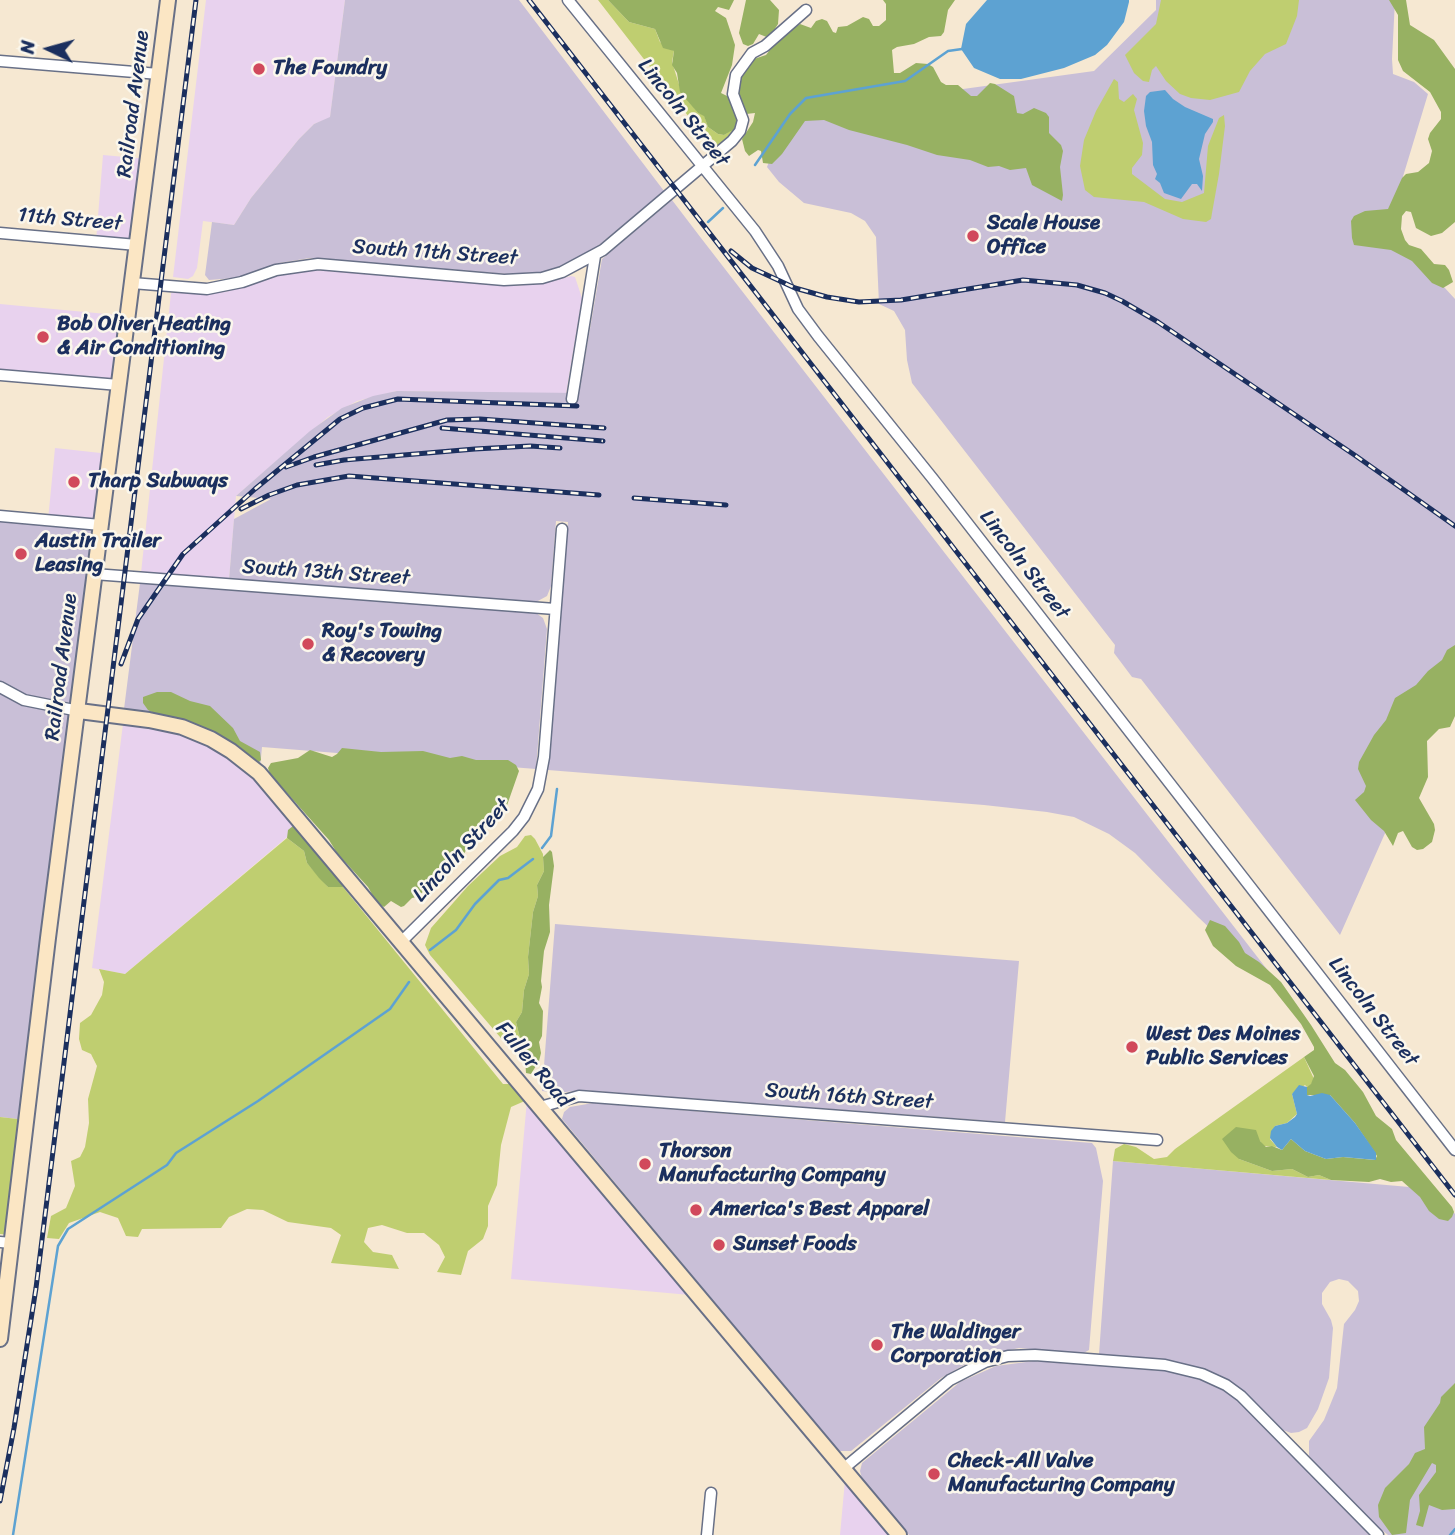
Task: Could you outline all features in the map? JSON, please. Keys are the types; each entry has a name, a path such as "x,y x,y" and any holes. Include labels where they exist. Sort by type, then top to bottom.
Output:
{"main road":[{"name":"Railroad Avenue","path":"0,1339 6,1243 79,710 168,0"},
{"name":"Fuller Road","path":"79,710 167,723 197,732 231,751 273,788 899,1535"}],"street":[{"name":"Lincoln Street","path":"568,0 768,250 798,309 818,337 941,490 1455,1150"},
{"name":"South 11th Street","path":"132,284 207,289 235,284 286,268 318,264 520,280 562,272 595,257 740,131 742,114 733,94 736,75 752,53 765,46 806,10"},
{"path":"0,61 159,74"},
{"name":"11th Street","path":"0,233 137,245"},
{"path":"572,399 595,257"},
{"path":"0,375 118,385"},
{"path":"0,516 101,525"},
{"name":"Lincoln Street","path":"402,941 513,831 535,796 543,764 562,529"},
{"name":"South 13th Street","path":"94,574 555,609"},
{"path":"0,687 24,701 79,710"},
{"name":"South 16th Street","path":"540,1107 579,1096 1157,1140"},
{"path":"843,1469 950,1380 971,1368 1008,1356 1035,1355 1184,1368 1234,1391 1256,1409 1378,1535"},
{"path":"707,1535 711,1493"}],"shaded area":[{"path":"206,0 345,0 330,118 314,124 299,139 251,198 234,225 203,221 197,268 188,279 173,277"},
{"path":"345,0 519,0 664,191 593,250 564,265 542,272 507,274 310,258 279,263 236,278 209,280 205,275 212,222 234,225 251,198 299,139 314,124 330,117"},
{"path":"1156,0 1395,0 1393,74 1414,82 1428,94 1388,226 1455,299 1455,675 1340,935 1141,679 1132,677 1114,653 1115,645 912,383 905,330 894,311 879,304 876,237 865,221 851,213 804,203 779,182 767,167 776,143 803,111 1094,71 1156,10"},
{"path":"103,155 148,159 137,245 96,241"},
{"path":"672,200 1276,981 1265,980 1135,853 1109,834 1074,817 984,805 548,770 568,522 556,521 551,586 547,596 536,602 229,580 234,519 271,499 236,496 310,431 342,408 373,396 397,391 579,393 602,259"},
{"path":"316,270 514,286 575,277 582,298 566,394 397,391 357,401 328,417 236,496 229,580 141,573 171,293 225,292 281,275"},
{"path":"0,304 128,316 119,385 0,375"},
{"path":"55,448 110,454 101,525 48,520"},
{"path":"0,516 101,525 26,1120 0,1117"},
{"path":"140,583 536,613 543,618 547,629 536,769 262,747 260,768 148,714 124,709"},
{"path":"123,724 164,727 208,743 248,770 299,827 125,974 92,968"},
{"path":"555,924 1019,961 1005,1122 580,1090 559,1093 542,1091"},
{"path":"527,1100 690,1295 511,1279"},
{"path":"593,1103 1092,1143 1096,1148 1103,1181 1089,1350 1082,1354 1019,1348 978,1357 941,1378 851,1451 840,1451 562,1119 564,1112 570,1107"},
{"path":"1113,1161 1432,1189 1455,1214 1455,1535 1388,1535 1358,1510 1309,1456 1309,1441 1324,1420 1337,1388 1344,1324 1359,1301 1358,1291 1348,1281 1339,1279 1330,1282 1322,1293 1322,1304 1333,1328 1329,1378 1318,1409 1307,1428 1299,1432 1283,1430 1245,1392 1204,1369 1175,1362 1099,1354"},
{"path":"1034,1361 1178,1372 1222,1389 1251,1411 1369,1535 909,1535 862,1479 862,1463 960,1382 996,1366"},
{"path":"845,1480 892,1535 840,1535"}],"green space":[{"path":"598,0 608,0 629,22 655,29 660,42 674,51 672,62 682,94 698,113 704,115 708,127 724,135 734,128 737,130 719,149 692,121"},
{"path":"608,0 734,0 729,10 718,7 715,11 726,18 735,45 732,65 721,93 729,97 739,120 736,128 724,135 708,127 704,116 698,113 680,92 677,73 672,65 674,51 663,48 655,29 629,22"},
{"path":"746,0 770,0 779,10 778,24 769,38 759,34 753,44 748,46 743,44 739,33"},
{"path":"883,0 955,0 948,10 941,36 929,37 892,50 894,73 900,73 916,63 928,64 933,67 941,82 958,85 971,96 977,96 990,83 995,84 1014,96 1017,113 1023,114 1034,108 1046,113 1049,117 1049,133 1061,145 1063,151 1060,167 1062,201 1032,185 1026,168 1010,170 999,166 988,167 970,160 937,155 849,130 824,120 805,121 772,164 763,163 761,151 749,156 742,139 753,122 755,113 746,114 742,110 737,92 740,77 751,60 766,55 780,37 800,24 811,28 816,21 822,19 827,21 836,33 838,27 847,26 863,17 869,19 873,26 879,26 886,20 886,4"},
{"path":"1161,0 1299,0 1297,16 1286,44 1265,54 1250,71 1239,92 1210,100 1180,94 1166,81 1156,66 1149,82 1143,81 1134,73 1125,55 1156,24"},
{"path":"1389,0 1406,0 1410,25 1434,40 1455,69 1455,222 1442,233 1431,236 1416,228 1411,212 1406,211 1402,216 1401,229 1409,245 1421,249 1434,264 1445,265 1449,270 1453,282 1443,288 1432,283 1412,261 1391,250 1354,245 1352,238 1351,221 1354,216 1365,211 1388,209 1402,178 1406,174 1418,172 1429,163 1432,151 1428,139 1441,119 1441,112 1430,92 1403,71 1398,60 1398,15"},
{"path":"1114,79 1118,82 1119,99 1124,102 1133,94 1137,99 1134,110 1143,143 1142,155 1132,168 1132,174 1165,199 1182,202 1204,193 1208,146 1219,118 1224,115 1219,174 1211,219 1206,222 1183,219 1144,202 1094,197 1085,190 1080,166 1084,140"},
{"path":"1455,645 1455,716 1450,727 1439,729 1427,741 1428,777 1419,798 1434,824 1432,842 1417,850 1412,847 1403,831 1398,833 1393,846 1384,831 1355,800 1364,792 1366,786 1358,769 1359,762 1386,720 1395,698 1416,685 1442,660 1447,650"},
{"path":"157,692 171,692 210,706 233,728 240,741 260,752 261,760 257,764 240,747 191,722 158,715 148,710 143,703 143,697"},
{"path":"342,748 381,752 423,751 450,758 462,756 476,760 508,760 516,765 519,771 505,811 471,840 461,860 444,862 441,876 432,878 431,888 412,898 404,906 391,901 384,907 377,903 368,887 270,774 268,768 271,763 298,758 310,750 332,757"},
{"path":"293,826 302,828 338,872 343,887 328,887 319,878 307,863 304,851 287,838 288,830"},
{"path":"531,835 543,854 544,871 537,885 538,896 533,912 528,957 529,974 522,1012 516,1022 520,1038 516,1049 506,1044 430,955 425,945 431,928 468,886 500,856 517,847 525,836"},
{"path":"287,838 304,851 307,863 328,887 343,887 503,1084 513,1084 527,1100 511,1107 501,1145 497,1185 488,1206 488,1226 483,1239 468,1251 461,1275 437,1272 445,1257 439,1245 424,1233 407,1233 382,1225 368,1228 364,1242 373,1252 392,1255 399,1269 331,1263 341,1235 331,1228 288,1222 263,1210 247,1209 229,1217 221,1228 142,1229 138,1237 126,1236 118,1218 100,1212 69,1223 59,1239 47,1238 51,1216 66,1208 75,1186 71,1161 80,1157 85,1147 89,1123 88,1099 97,1066 91,1054 82,1050 79,1039 80,1023 91,1015 102,995 104,982 99,969 125,974"},
{"path":"550,850 554,866 549,905 550,932 544,951 539,1003 543,1011 542,1036 539,1042 541,1053 531,1074 526,1073 525,1058 519,1052 520,1038 516,1022 522,1012 529,974 528,957 533,912 538,896 537,885 544,871 543,857"},
{"path":"1210,920 1225,926 1245,953 1281,982 1335,1063 1345,1070 1363,1092 1376,1116 1392,1129 1396,1140 1452,1207 1454,1212 1448,1221 1439,1219 1429,1211 1420,1197 1402,1181 1331,1180 1319,1175 1308,1177 1292,1169 1272,1171 1239,1159 1231,1152 1222,1139 1236,1127 1256,1130 1260,1141 1266,1147 1282,1150 1291,1139 1305,1151 1326,1159 1343,1157 1375,1160 1377,1156 1355,1123 1330,1095 1307,1095 1307,1087 1314,1076 1304,1057 1314,1050 1314,1047 1301,1024 1270,985 1236,966 1213,946 1205,930"},
{"path":"1304,1057 1314,1079 1311,1085 1305,1085 1292,1094 1297,1114 1287,1123 1275,1126 1270,1139 1277,1147 1263,1146 1260,1141 1239,1159 1272,1171 1292,1169 1308,1177 1319,1175 1331,1180 1113,1161 1115,1149 1124,1144 1136,1147 1154,1159 1167,1157"},
{"path":"0,1117 26,1120 12,1235 0,1234"},
{"path":"1455,1383 1455,1509 1442,1510 1429,1505 1423,1527 1416,1525 1420,1511 1419,1495 1436,1472 1436,1465 1432,1463 1410,1500 1406,1533 1392,1535 1379,1517 1378,1505 1385,1488 1409,1464 1415,1453 1425,1449 1424,1427 1441,1397"}],"water":[{"path":"987,0 1129,2 1124,22 1107,45 1095,55 1064,68 1021,79 1000,79 974,68 961,49 966,24"},
{"path":"1165,90 1185,107 1213,119 1205,134 1199,159 1203,176 1202,191 1197,184 1192,184 1181,199 1164,193 1155,179 1157,174 1153,165 1152,142 1146,126 1146,96 1150,92"},
{"path":"1299,1085 1307,1087 1307,1095 1310,1096 1322,1093 1330,1095 1355,1123 1376,1153 1376,1160 1343,1157 1326,1159 1305,1151 1291,1139 1282,1150 1277,1147 1270,1138 1271,1131 1297,1114 1292,1094"}],"waterway":[{"path":"755,165 790,114 806,98 905,81 948,51 962,49"},
{"path":"708,222 723,208"},
{"path":"542,848 551,836 557,789"},
{"path":"430,950 456,930 475,904 499,880 508,878 533,859"},
{"path":"13,1535 58,1246 68,1229 167,1165 176,1153 258,1101 390,1009 409,982"},
{"path":"1450,1535 1455,1529"}],"railway":[{"path":"0,1501 36,1288 196,0"},
{"path":"529,0 1455,1195"},
{"path":"731,251 752,268 795,288 859,302 901,300 1023,280 1077,285 1105,293 1158,322 1455,526"},
{"path":"121,664 138,619 183,554 255,489 340,419 363,408 398,399 577,406"},
{"path":"286,467 447,420 480,419 604,428"},
{"path":"442,428 603,441"},
{"path":"316,465 344,460 475,449 530,446 560,448"},
{"path":"241,509 297,485 349,476 599,495"},
{"path":"634,498 726,505"}],"place":[{"name":"The Foundry","path":"259,69"},
{"name":"Scale House Office","path":"973,236"},
{"name":"Bob Oliver Heating & Air Conditioning","path":"43,337"},
{"name":"Tharp Subways","path":"74,482"},
{"name":"Austin Trailer Leasing","path":"21,554"},
{"name":"Roy's Towing & Recovery","path":"308,644"},
{"name":"West Des Moines Public Services","path":"1132,1047"},
{"name":"Thorson Manufacturing Company","path":"645,1164"},
{"name":"America's Best Apparel","path":"696,1210"},
{"name":"Sunset Foods","path":"719,1245"},
{"name":"The Waldinger Corporation","path":"877,1345"},
{"name":"Check-All Valve Manufacturing Company","path":"934,1474"}]}
